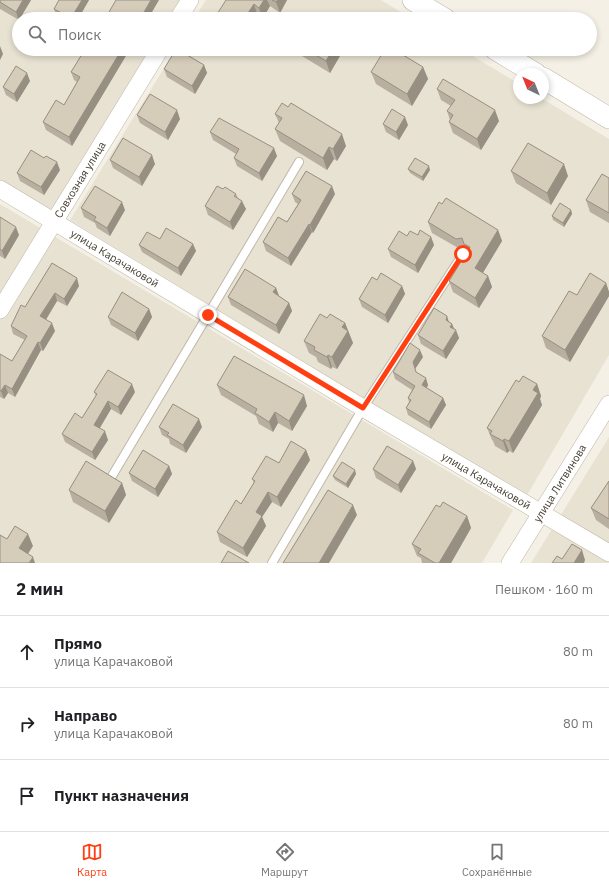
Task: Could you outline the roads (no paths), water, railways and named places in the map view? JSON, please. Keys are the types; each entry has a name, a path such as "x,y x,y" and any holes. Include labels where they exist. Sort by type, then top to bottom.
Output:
{"street":[{"path":"182,12 190,0"},
{"path":"413,0 433,12"},
{"name":"Совхозная улица","path":"0,310 156,56"},
{"path":"506,56 526,68"},
{"path":"549,82 609,118"},
{"name":"улица Карачаковой","path":"0,189 363,408 609,553"},
{"name":"улица Литвинова","path":"510,563 609,404"}],"lane":[{"path":"112,476 299,162"},
{"path":"272,563 363,408 463,254"}]}
